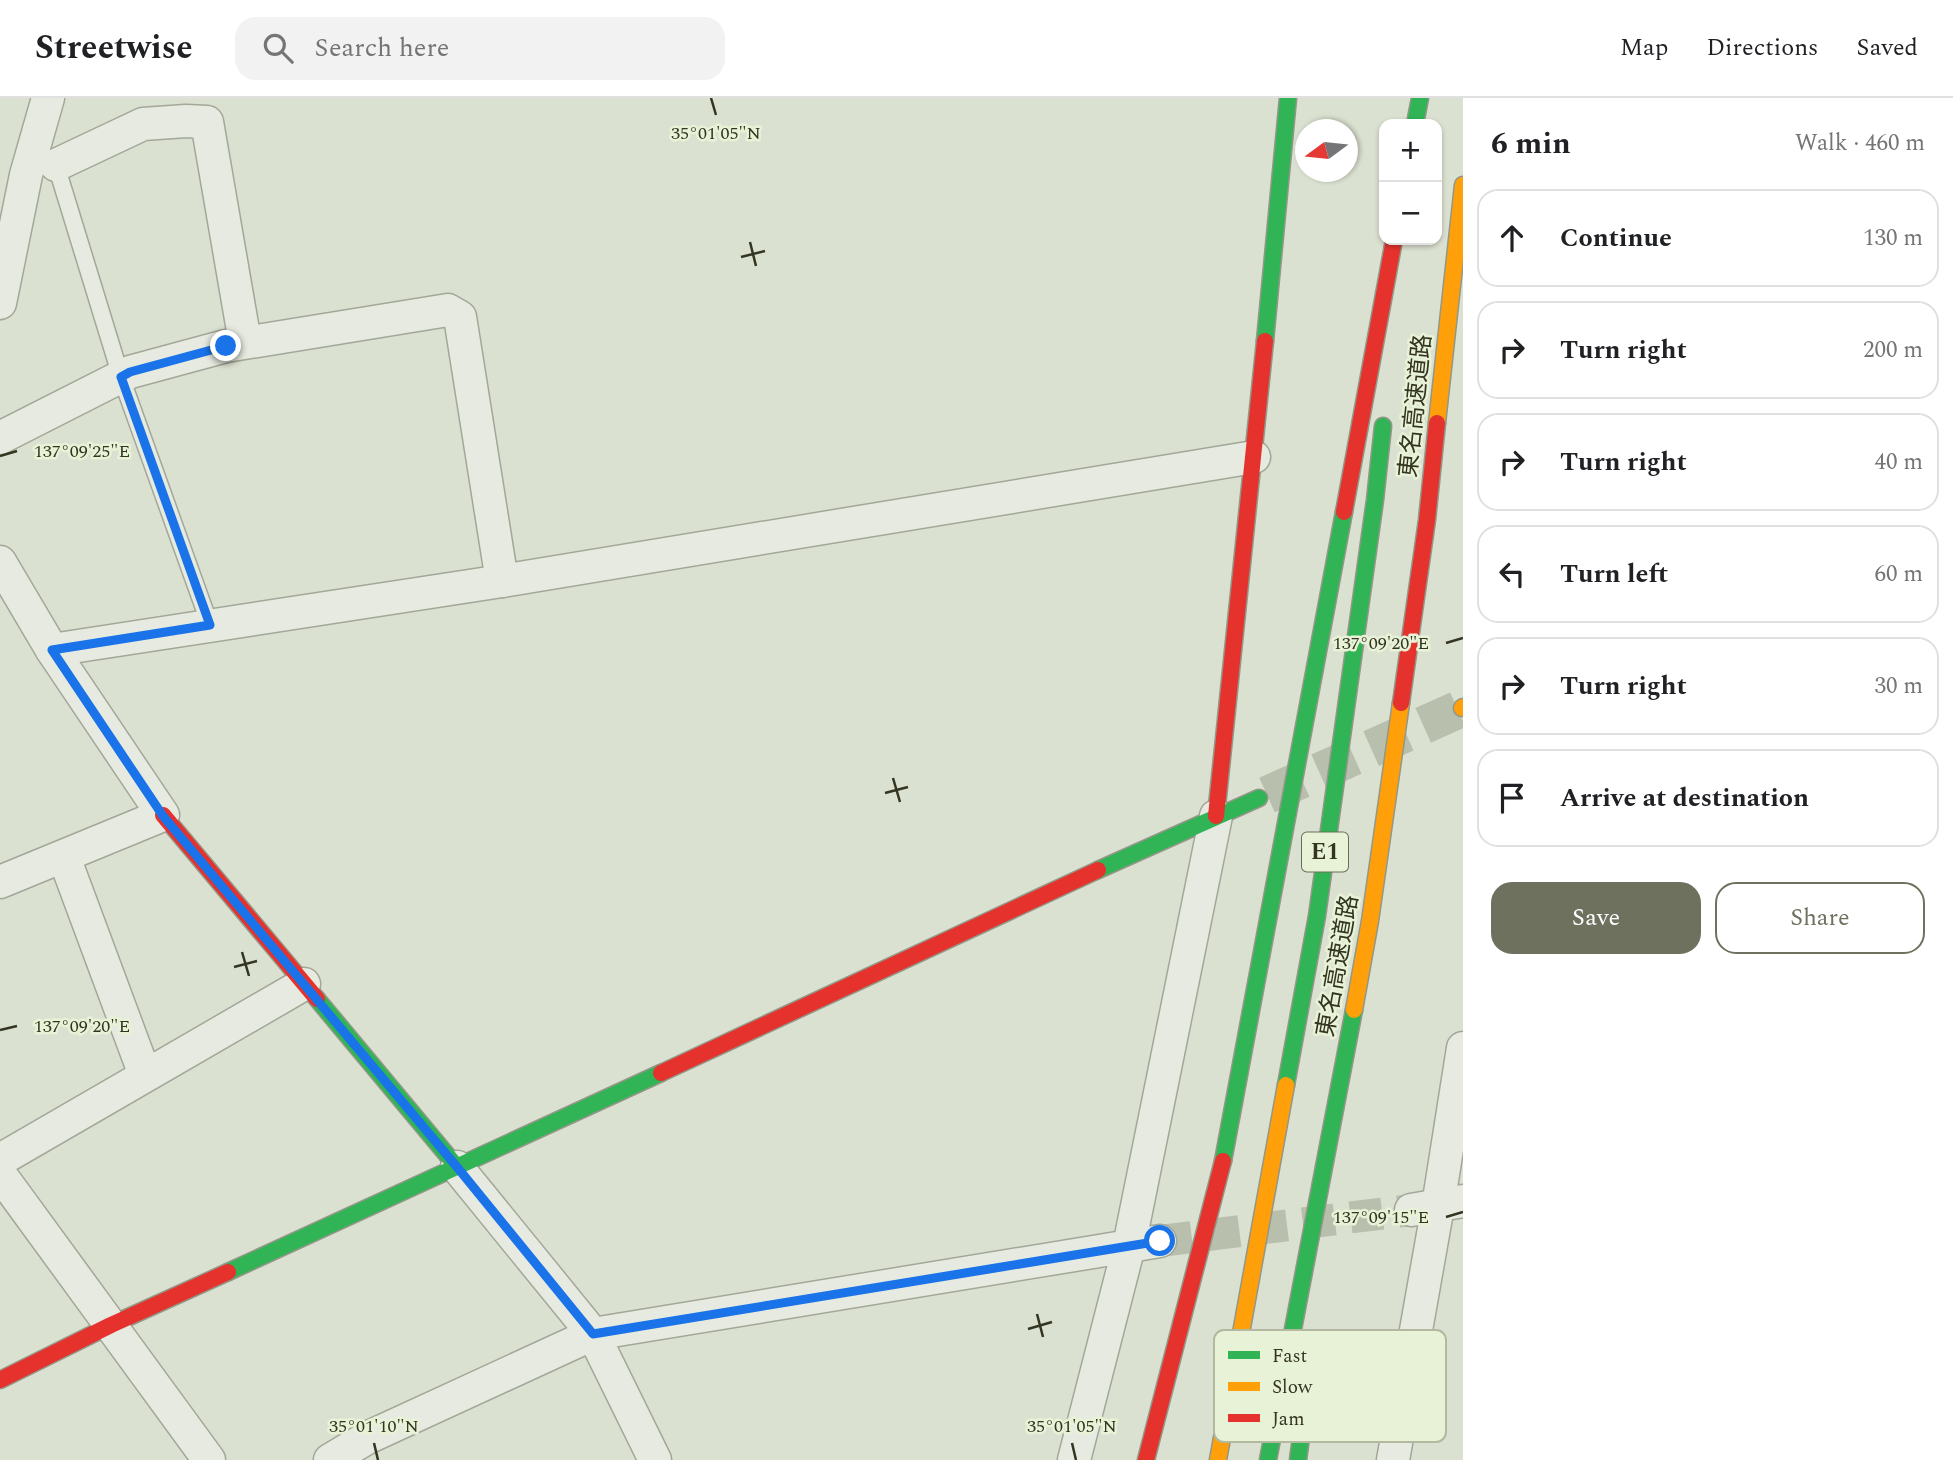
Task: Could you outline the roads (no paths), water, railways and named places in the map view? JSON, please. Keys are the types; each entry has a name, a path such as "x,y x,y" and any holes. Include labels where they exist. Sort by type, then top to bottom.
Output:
{"main road":[{"path":"1216,816 1288,98"},
{"path":"1417,119 1420,98"},
{"name":"東名高速道路","path":"1294,1330 1370,921 1427,520 1463,185"},
{"path":"1146,1460 1224,1157 1393,245"},
{"name":"東名高速道路","path":"1395,322 1403,245"},
{"name":"東名高速道路","path":"1242,1330 1317,916 1385,404"},
{"path":"0,1380 111,1325 1216,816 1259,799"},
{"path":"163,816 457,1167"},
{"path":"1329,1225 1370,921"},
{"name":"東名高速道路","path":"1217,1460 1220,1442"},
{"name":"東名高速道路","path":"1268,1460 1272,1442"},
{"path":"1298,1460 1300,1442"}],"street":[{"path":"0,303 26,175 48,98"},
{"path":"56,165 143,124 207,122 245,342"},
{"path":"0,438 130,372 245,342 448,310 460,317 502,582"},
{"path":"52,650 502,582 1254,457"},
{"path":"0,562 52,650 163,816 0,882"},
{"path":"1074,1460 1129,1247 1216,816"},
{"path":"64,857 145,1075"},
{"path":"0,1160 304,984"},
{"path":"1416,1330 1463,1048"},
{"path":"457,1167 593,1334 655,1460"},
{"path":"0,1174 209,1460"},
{"path":"330,1460 367,1438 593,1334 1160,1241"},
{"path":"1393,1460 1396,1442"}],"lane":[{"path":"26,175 56,165 121,377 210,625"}],"tunnel":[{"path":"1267,795 1462,708"},
{"path":"1160,1241 1411,1210"}]}
